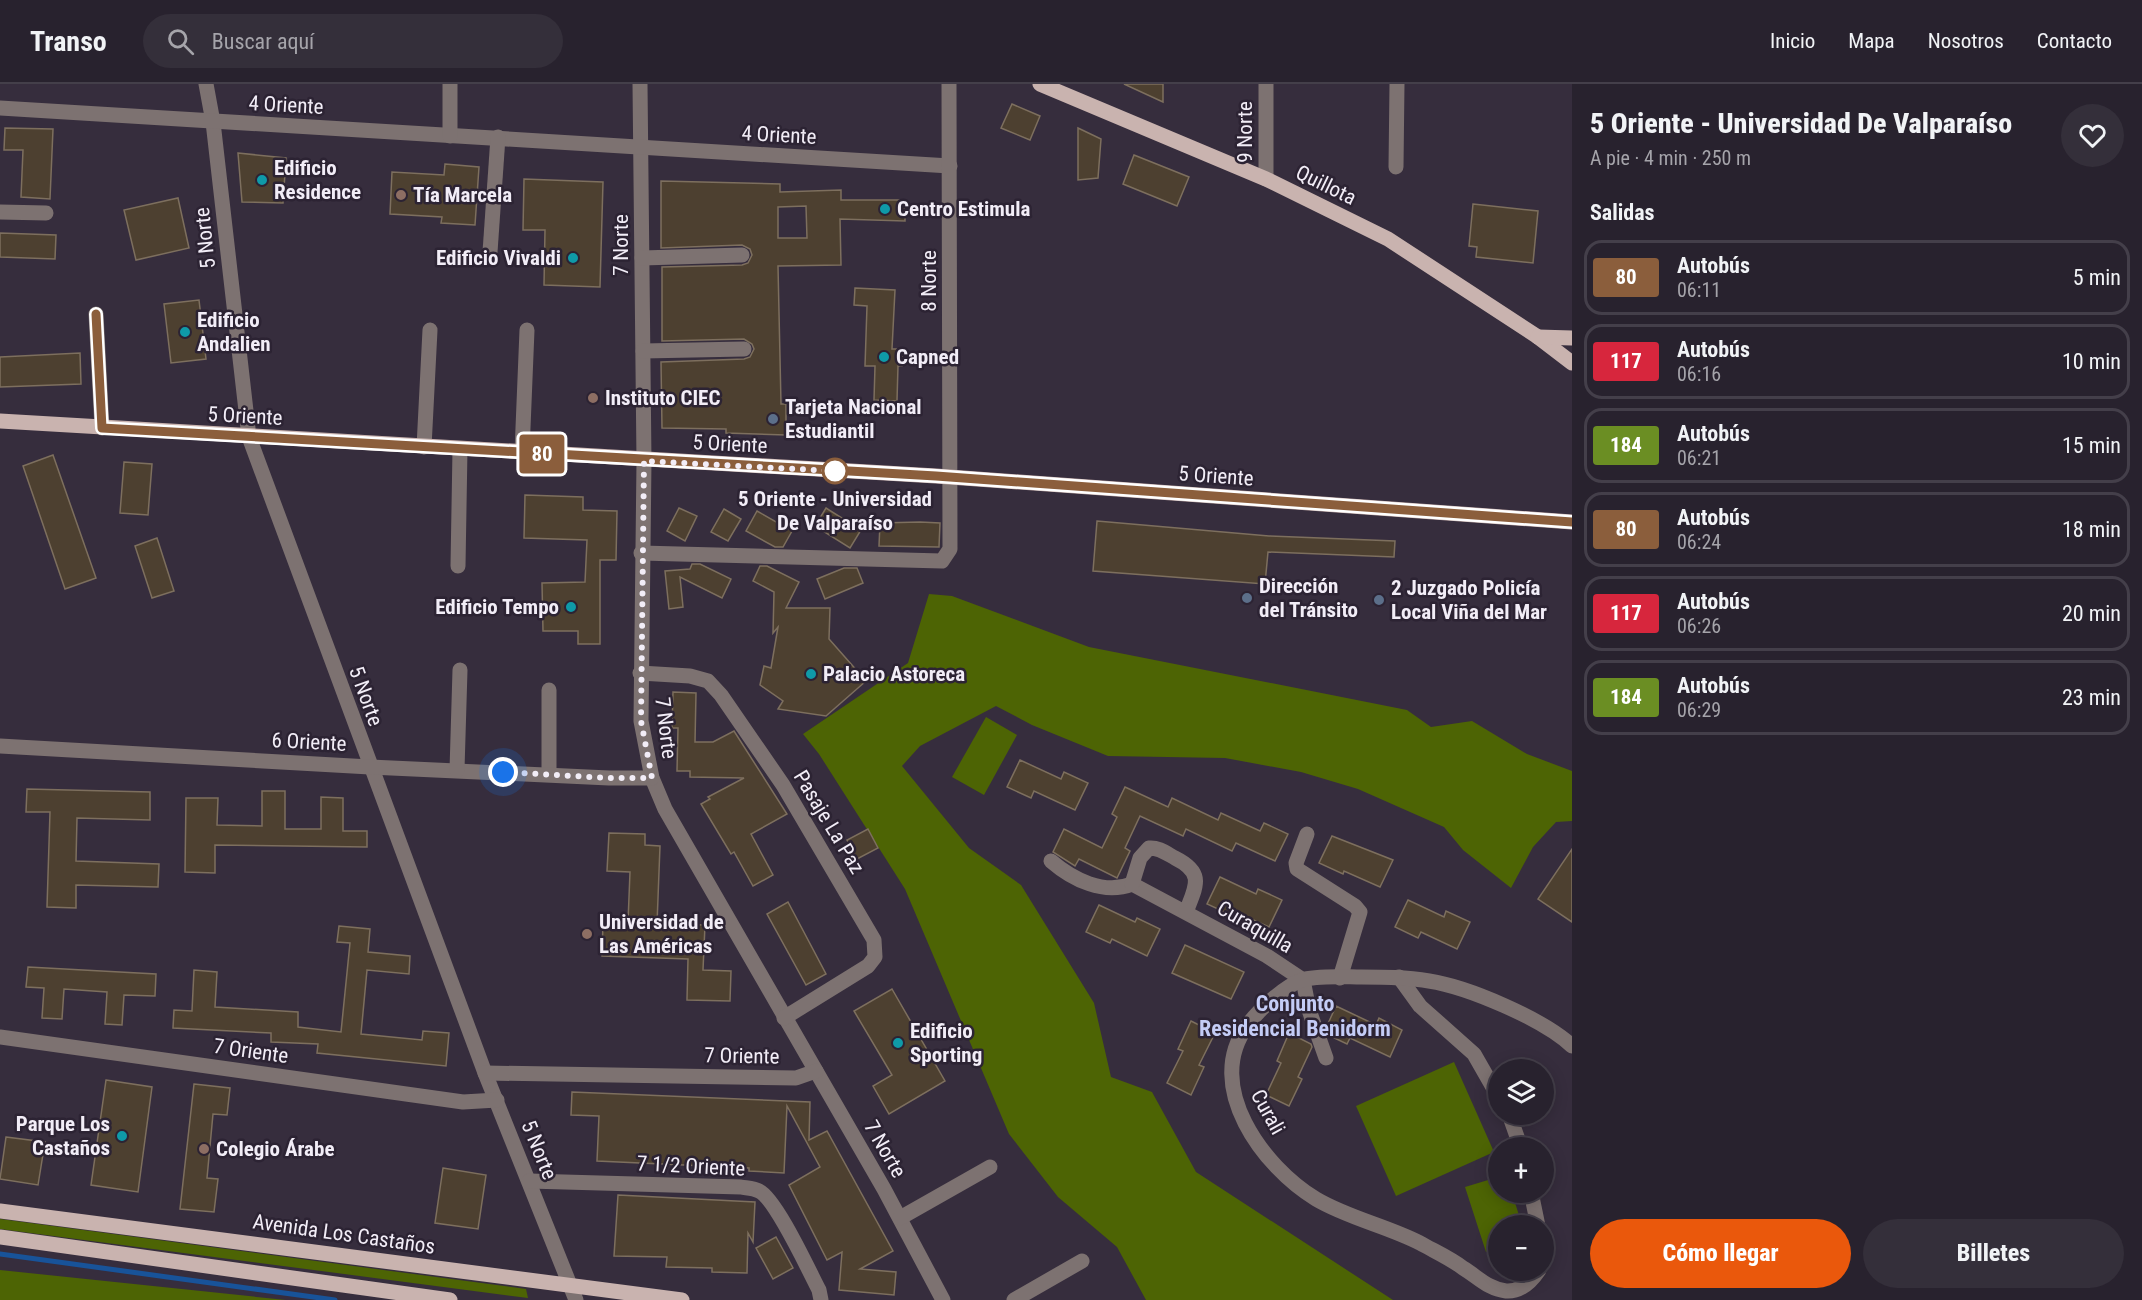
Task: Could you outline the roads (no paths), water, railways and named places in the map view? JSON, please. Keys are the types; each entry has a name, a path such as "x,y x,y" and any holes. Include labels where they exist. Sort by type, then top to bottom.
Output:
{"main road":[{"name":"Quillota","path":"1040,84 1266,179 1388,239 1572,363"},
{"path":"1538,338 1572,338"},
{"name":"5 Oriente","path":"0,421 644,461 951,477 1572,522"},
{"name":"Avenida Los Castaños","path":"0,1211 574,1293 682,1300"},
{"path":"0,1237 450,1300"}],"street":[{"name":"5 Norte","path":"206,84 213,122 249,437 485,1072 574,1293"},
{"path":"450,84 450,136"},
{"name":"7 Norte","path":"640,84 644,461 640,673 641,721 652,778 665,809 900,1218 943,1300"},
{"name":"8 Norte","path":"641,554 942,561 950,549 950,84"},
{"name":"9 Norte","path":"1266,84 1266,179"},
{"path":"1396,167 1397,84"},
{"name":"4 Oriente","path":"0,108 950,166"},
{"path":"490,252 498,137"},
{"path":"0,212 46,213"},
{"path":"642,258 742,255"},
{"path":"96,314 102,428"},
{"path":"424,447 430,330"},
{"path":"522,452 527,330"},
{"path":"643,351 744,349"},
{"path":"458,566 460,449"},
{"path":"457,770 460,670"},
{"name":"Pasaje La Paz","path":"640,673 690,676 708,681 721,695 783,784 874,940 876,957 868,966 784,1018"},
{"path":"549,690 549,774"},
{"name":"6 Oriente","path":"0,746 370,767 652,778"},
{"path":"1307,834 1296,863 1297,869 1356,906 1360,912 1340,978"},
{"name":"Curaquilla","path":"1186,912 1196,879 1193,869 1156,848 1149,848 1140,858 1132,884 1267,956 1303,980"},
{"path":"1051,861 1099,888 1119,889 1132,884"},
{"path":"1400,977 1420,1006 1474,1054 1488,1078"},
{"name":"Curali","path":"1528,1281 1519,1290 1507,1291 1491,1288 1463,1267 1408,1237 1318,1200 1294,1185 1278,1168 1239,1111 1232,1090 1231,1060 1238,1040 1252,1018 1272,1000 1303,980 1340,978 1400,977 1432,981 1476,995 1558,1034 1572,1046"},
{"path":"1303,980 1309,1010 1326,1058"},
{"name":"7 Oriente","path":"0,1037 463,1102 497,1100"},
{"name":"7 Oriente","path":"485,1072 796,1078 816,1071"},
{"path":"900,1218 990,1167"},
{"name":"7 1/2 Oriente","path":"529,1181 741,1187 760,1191 783,1221 819,1290 821,1300"},
{"path":"1014,1300 1082,1261"}],"waterway":[{"path":"0,1254 335,1300"}],"place":[{"name":"Edificio Residence","path":"262,180"},
{"name":"Tía Marcela","path":"401,195"},
{"name":"Centro Estimula","path":"885,209"},
{"name":"Edificio Vivaldi","path":"573,258"},
{"name":"Edificio Andalien","path":"185,332"},
{"name":"Capned","path":"884,357"},
{"name":"Instituto CIEC","path":"593,398"},
{"name":"Tarjeta Nacional Estudiantil","path":"773,419"},
{"name":"5 Oriente - Universidad De Valparaíso","path":"835,471"},
{"name":"Dirección del Tránsito","path":"1247,598"},
{"name":"2 Juzgado Policía Local Viña del Mar","path":"1379,600"},
{"name":"Edificio Tempo","path":"571,607"},
{"name":"Palacio Astoreca","path":"811,674"},
{"name":"Universidad de Las Américas","path":"587,934"},
{"name":"Edificio Sporting","path":"898,1043"},
{"name":"Parque Los Castaños","path":"122,1136"},
{"name":"Colegio Árabe","path":"204,1149"}],"district":[{"name":"Conjunto Residencial Benidorm","path":"1295,1016"}]}
